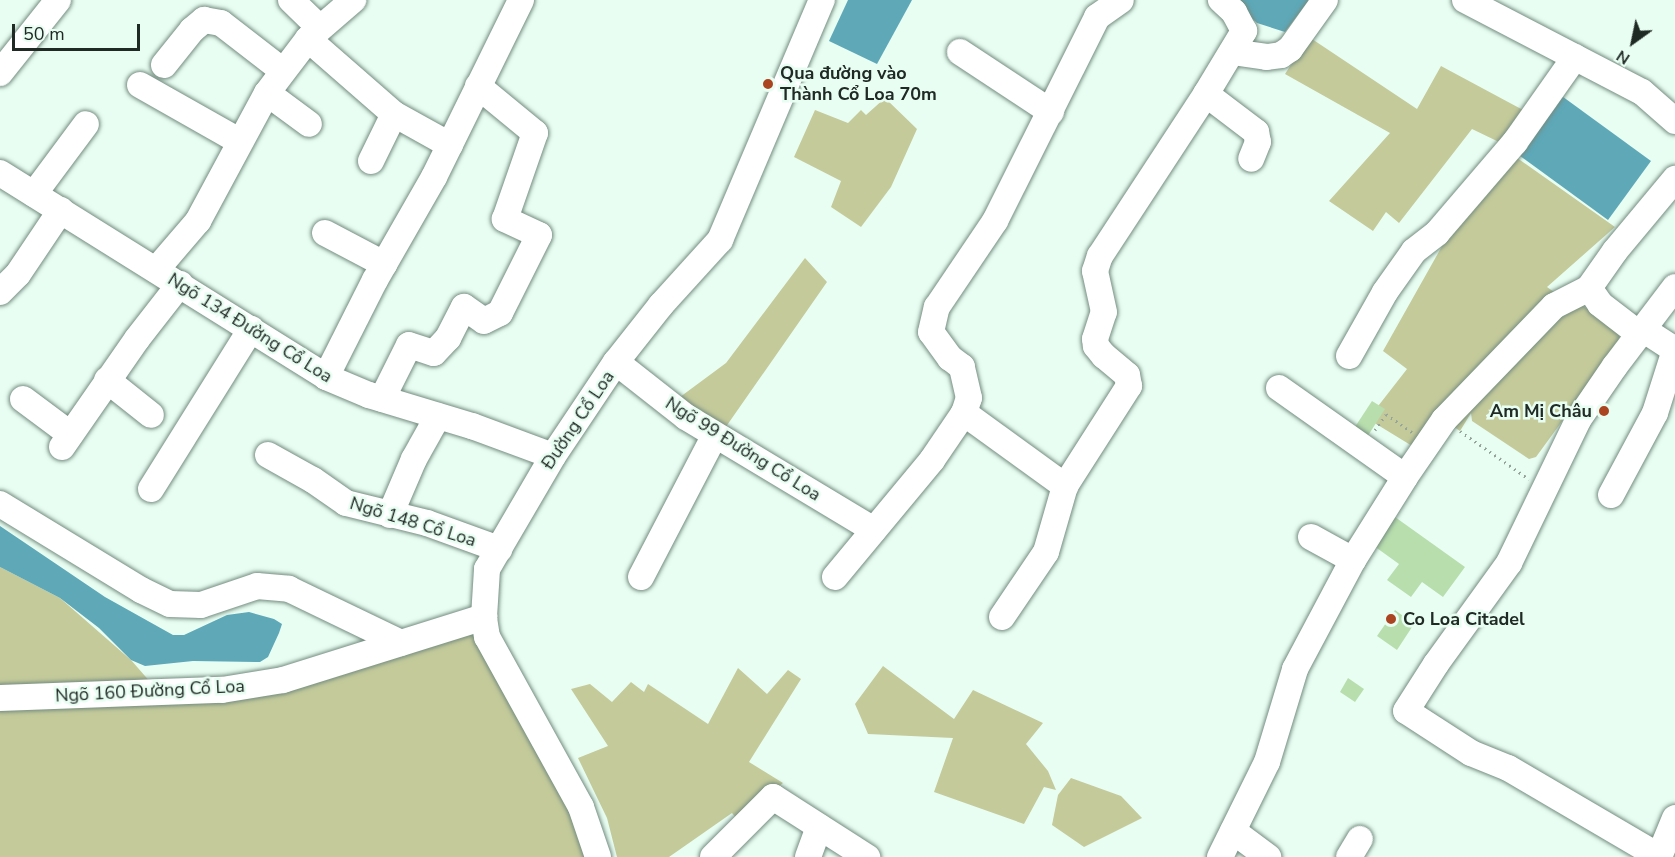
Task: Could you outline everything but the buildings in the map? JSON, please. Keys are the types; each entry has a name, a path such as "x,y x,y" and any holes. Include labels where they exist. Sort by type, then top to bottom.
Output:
{"street":[{"path":"0,73 58,0"},
{"path":"291,0 314,33 394,114 450,145"},
{"path":"156,270 198,221 239,141 267,93 283,71 314,33 353,0"},
{"path":"326,376 384,264 450,145 521,0"},
{"name":"Đường Cổ Loa","path":"598,857 581,807 487,638 484,617 487,569 553,456 616,362 661,305 720,240 822,0"},
{"path":"835,577 932,460 964,413 969,398 962,367 945,352 931,332 937,307 995,220 1097,17 1121,0"},
{"path":"1002,617 1046,552 1065,486 1086,456 1130,382 1128,375 1104,356 1096,346 1095,339 1104,312 1095,271 1100,256 1206,94 1244,31 1234,12 1221,0"},
{"path":"1232,52 1267,57 1281,55 1290,48 1325,0"},
{"path":"1465,0 1642,92 1675,121"},
{"path":"164,65 192,30 204,20 220,22 283,71"},
{"path":"960,52 1051,112"},
{"path":"1349,356 1385,292 1414,251 1437,233 1515,142 1575,57"},
{"path":"140,86 239,141"},
{"path":"382,399 409,345 434,353 448,338 464,307 484,321 500,313 539,235 505,219 535,133 478,86"},
{"path":"267,93 309,124"},
{"path":"1206,94 1256,132 1258,142 1251,159"},
{"path":"371,160 394,114"},
{"path":"34,194 86,124"},
{"name":"Ngõ 134 Đường Cổ Loa","path":"0,173 326,376 382,399 553,456"},
{"path":"1220,857 1267,762 1295,669 1353,560 1405,477 1444,420 1554,306 1589,288 1615,251 1675,178"},
{"path":"0,292 18,274 61,210"},
{"path":"325,233 384,264"},
{"path":"23,399 66,441 108,380 180,284"},
{"path":"1675,287 1578,420 1509,563 1436,664 1406,711 1471,753 1508,768 1659,857 1675,818"},
{"path":"1589,288 1600,303 1674,350 1655,413 1611,495"},
{"path":"151,489 251,329"},
{"name":"Ngõ 99 Đường Cổ Loa","path":"616,362 686,417 874,530"},
{"path":"108,380 151,415"},
{"path":"1279,388 1405,477"},
{"path":"964,413 1065,486"},
{"path":"390,516 414,459 438,416"},
{"path":"641,577 715,435"},
{"name":"Ngõ 148 Cổ Loa","path":"268,455 313,480 346,504 427,523 499,549"},
{"path":"0,504 141,590 170,604 201,605 257,586 289,589 401,643"},
{"path":"1311,537 1353,560"},
{"name":"Ngõ 160 Đường Cổ Loa","path":"0,698 222,690 283,680 484,617"},
{"path":"713,857 773,797 867,857"},
{"path":"808,857 819,826"},
{"path":"1233,831 1268,857"}],"path":[{"path":"1373,433 1386,414 1428,443"},
{"path":"1444,420 1544,490"}],"green space":[{"path":"1309,37 1417,109 1441,66 1523,110 1499,142 1472,129 1399,223 1386,212 1373,231 1329,201 1390,133 1285,74"},
{"path":"885,98 917,129 891,187 861,227 831,207 841,181 794,157 815,110 848,123 861,110 866,115"},
{"path":"1510,153 1615,227 1547,287 1568,302 1583,306 1618,330 1620,342 1536,457 1529,459 1472,421 1471,413 1460,431 1444,420 1422,452 1368,419 1407,369 1383,351 1450,232"},
{"path":"805,258 827,282 723,431 676,400 726,363"},
{"path":"0,567 60,598 131,660 159,692 283,680 484,617 598,857 0,857"},
{"path":"883,666 954,719 973,690 1043,723 1026,744 1048,771 1056,790 1044,787 1024,824 934,792 953,738 868,734 855,704"},
{"path":"738,668 767,694 788,670 801,679 749,762 783,783 738,820 732,813 669,857 617,857 607,818 578,758 608,746 571,689 590,684 612,702 631,682 644,692 648,684 708,724"},
{"path":"1071,778 1121,796 1142,818 1084,847 1052,825 1058,795"}],"water":[{"path":"848,0 912,0 877,64 829,41"},
{"path":"1232,0 1309,0 1285,32 1257,23"},
{"path":"1559,94 1651,161 1608,220 1516,153"},
{"path":"0,526 105,597 173,635 184,635 227,615 249,612 274,619 282,624 279,633 268,657 260,662 193,661 145,666 131,660 99,628 60,598 0,567"}],"place":[{"name":"Qua đường vào Thành Cổ Loa 70m","path":"768,84"},
{"name":"Am Mị Châu","path":"1604,411"},
{"name":"Co Loa Citadel","path":"1391,619"}]}
